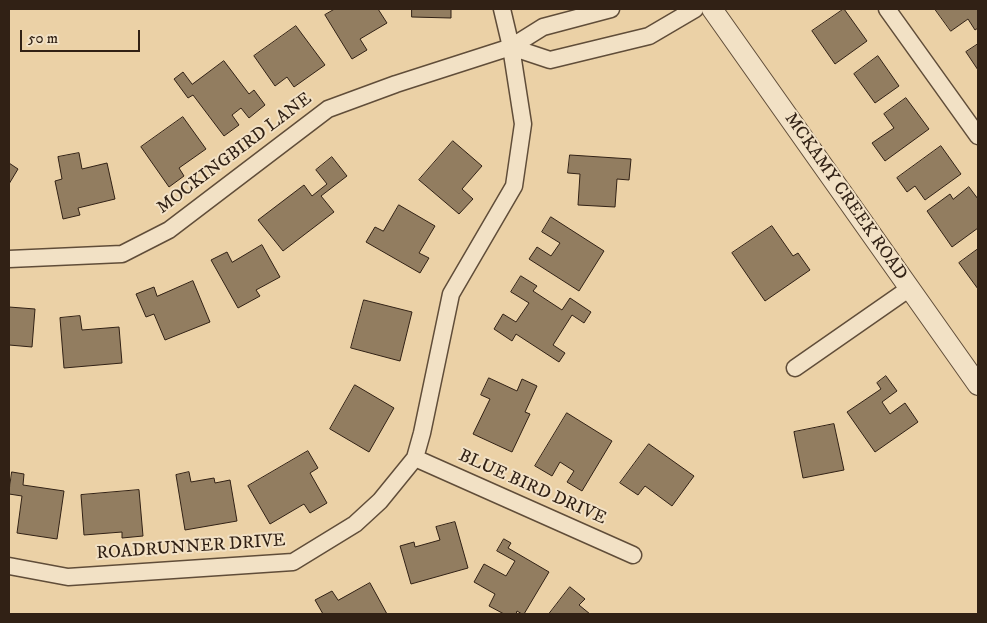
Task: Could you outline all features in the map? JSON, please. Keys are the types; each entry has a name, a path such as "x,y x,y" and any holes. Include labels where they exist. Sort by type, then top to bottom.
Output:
{"street":[{"name":"ROADRUNNER DRIVE","path":"9,566 68,577 293,562 355,524 380,501 415,458 451,294 514,186 523,124 511,47 502,9"},
{"name":"MOCKINGBIRD LANE","path":"9,259 122,254 169,230 328,109 396,84 511,47 543,27 611,9"},
{"path":"511,47 550,60 650,36 695,9"},
{"name":"MCKAMY CREEK ROAD","path":"712,9 978,385"},
{"path":"887,9 978,136"},
{"path":"795,368 910,288"},
{"name":"BLUE BIRD DRIVE","path":"415,458 633,555"}],"building":[{"path":"335,9 378,9 387,23 360,39 367,50 352,59 325,15"},
{"path":"412,9 451,9 451,18 412,17"},
{"path":"844,9 867,41 835,64 812,31"},
{"path":"935,9 978,9 978,28 975,30 968,19 951,31"},
{"path":"296,26 325,65 294,87 287,77 275,86 254,56"},
{"path":"978,44 978,70 966,52"},
{"path":"878,56 899,86 875,103 854,74"},
{"path":"224,61 249,94 254,90 265,105 249,118 241,108 232,115 239,125 224,136 193,95 188,98 174,79 183,72 192,84"},
{"path":"906,98 929,129 885,161 872,143 894,128 884,114"},
{"path":"183,117 206,149 179,168 184,176 169,187 141,147"},
{"path":"453,141 482,166 462,189 473,199 459,214 419,180"},
{"path":"941,146 961,174 925,200 915,186 907,192 897,178"},
{"path":"79,153 82,169 107,163 115,199 78,208 80,215 63,219 55,181 62,179 58,157"},
{"path":"570,155 631,159 629,180 617,179 615,207 578,205 580,174 568,173"},
{"path":"332,157 347,176 321,196 334,212 283,251 258,220 304,185 312,196 327,184 316,170"},
{"path":"9,163 18,169 9,184"},
{"path":"969,187 978,199 978,228 952,247 927,211 950,194 953,199"},
{"path":"399,205 435,226 419,253 429,258 420,273 366,242 375,227 383,231"},
{"path":"551,217 604,251 579,291 529,259 537,247 551,256 560,243 542,232"},
{"path":"772,226 793,256 798,253 810,270 765,301 732,253"},
{"path":"262,245 280,277 256,290 260,296 238,308 211,260 227,252 232,262"},
{"path":"978,249 978,289 959,263"},
{"path":"521,276 537,286 533,291 562,310 570,298 591,312 584,323 572,315 553,345 565,353 559,362 516,334 512,341 494,329 503,314 516,322 529,303 511,292"},
{"path":"193,281 210,322 165,340 154,314 146,317 136,294 154,287 157,296"},
{"path":"364,300 412,312 400,361 351,348"},
{"path":"9,307 35,309 32,347 9,345"},
{"path":"80,316 82,330 119,327 122,363 64,368 60,318"},
{"path":"886,376 897,391 882,402 890,414 905,403 918,422 875,452 847,412 881,389 877,383"},
{"path":"489,378 517,391 522,379 537,386 525,412 530,414 512,452 473,434 490,399 481,395"},
{"path":"355,385 394,408 369,452 330,429"},
{"path":"567,413 612,441 582,491 567,482 574,471 560,462 552,476 535,466"},
{"path":"834,424 844,470 803,478 794,432"},
{"path":"649,444 694,476 672,506 645,486 638,495 620,483"},
{"path":"308,451 318,468 310,473 327,503 310,513 304,504 270,524 248,486"},
{"path":"12,472 24,474 23,485 64,491 57,539 17,533 22,496 9,494"},
{"path":"189,472 191,482 214,478 215,483 230,480 237,521 185,530 176,475"},
{"path":"139,490 143,536 122,538 122,532 84,535 81,495"},
{"path":"455,522 468,568 411,584 400,546 414,542 415,547 440,540 436,527"},
{"path":"504,539 511,543 508,548 549,572 524,614 517,611 516,614 504,614 489,606 495,594 474,582 484,564 506,576 515,561 497,551"},
{"path":"370,583 387,614 323,614 315,600 332,591 338,600"},
{"path":"570,587 585,599 579,605 590,614 549,614"}]}
